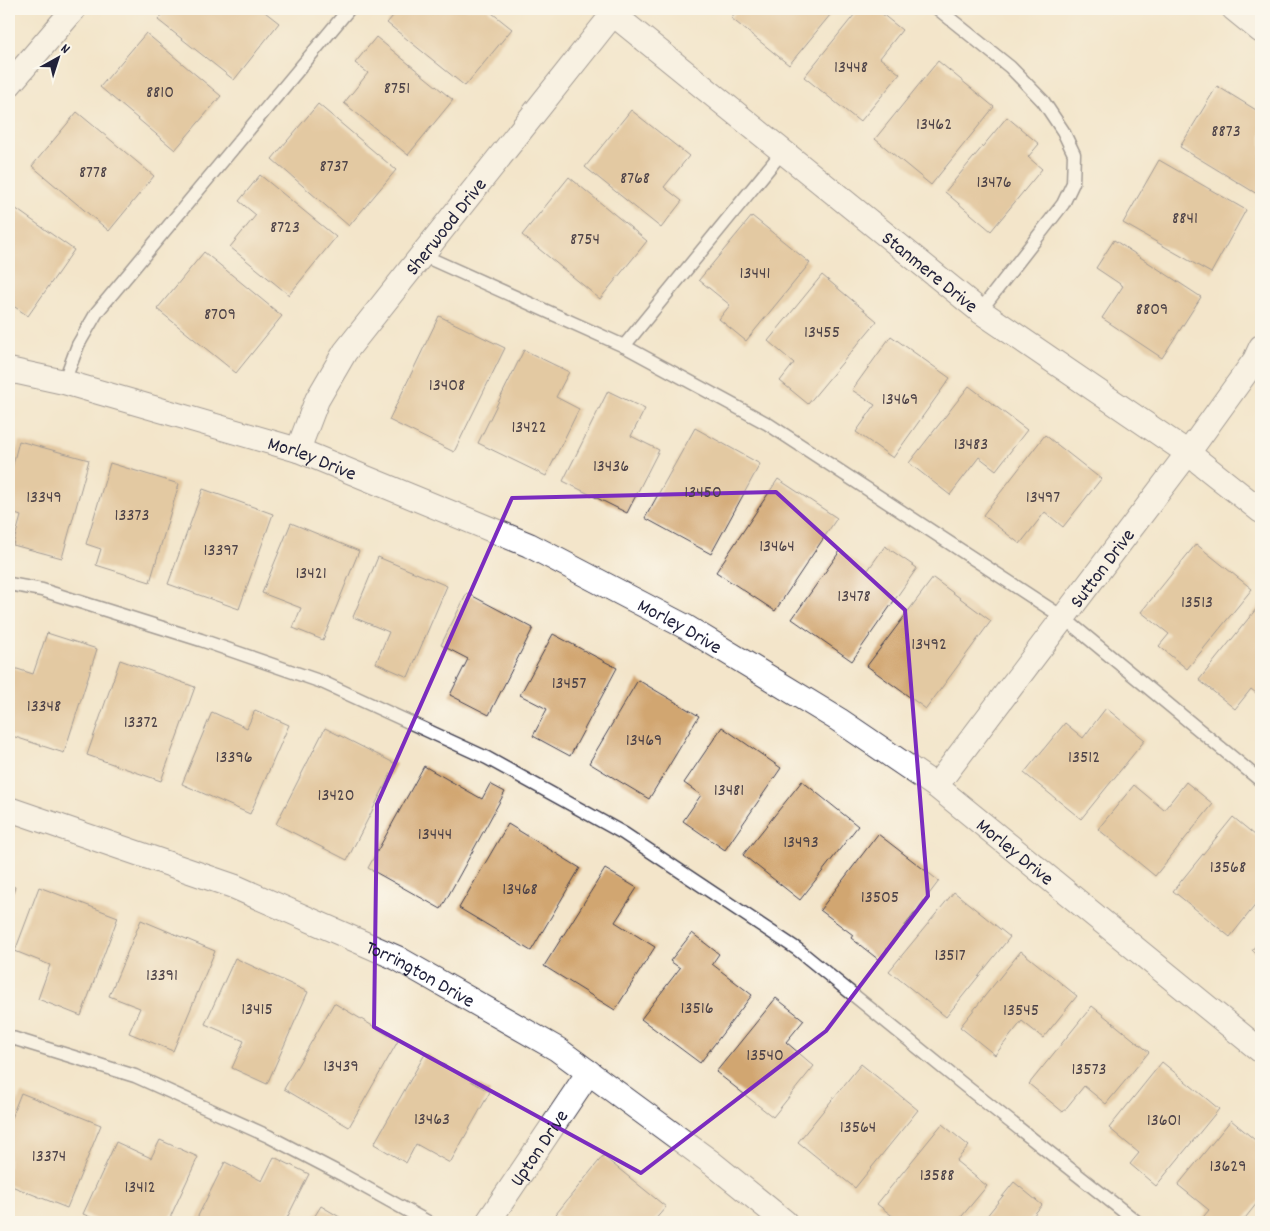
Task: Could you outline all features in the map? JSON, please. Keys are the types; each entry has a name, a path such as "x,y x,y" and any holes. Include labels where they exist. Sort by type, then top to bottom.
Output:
{"street":[{"path":"9,85 74,9"},
{"path":"1236,9 1261,31"},
{"name":"Stanmere Drive","path":"613,14 980,311 1188,453 1261,511"},
{"name":"Sherwood Drive","path":"298,450 318,400 345,352 613,14"},
{"name":"Sutton Drive","path":"936,786 1188,453 1255,360 1261,347"},
{"name":"Morley Drive","path":"9,370 64,382 298,450 529,545 686,627 839,720 936,786 1261,1051"},
{"name":"Torrington Drive","path":"9,809 232,886 397,958 557,1049 712,1162 785,1222"},
{"name":"Upton Drive","path":"488,1222 589,1072"}],"lane":[{"path":"64,382 78,345 97,312 349,9"},
{"path":"938,9 1010,67 1043,101 1063,131 1074,154 1073,183 1063,204 980,311"},
{"path":"624,346 783,151"},
{"path":"422,255 624,346 768,424 1064,618 1261,781"},
{"path":"9,584 42,590 201,640 322,682 487,758 623,833 798,949 964,1085 1137,1222"},
{"path":"9,1037 135,1076 268,1136 428,1222"}],"highlighted area":[{"path":"776,492 905,610 928,896 826,1031 641,1173 374,1027 377,804 512,498"}],"building":[{"path":"167,9 261,9 279,23 234,80 158,20"},
{"path":"399,9 487,9 512,29 465,86 387,23"},
{"path":"738,9 835,9 789,65 731,18"},
{"path":"859,9 876,9 902,30 880,58 900,74 860,122 804,77"},
{"path":"146,33 221,96 175,150 100,87"},
{"path":"376,37 453,100 408,155 344,103 368,73 355,63"},
{"path":"938,61 994,107 931,185 875,139"},
{"path":"1217,86 1261,113 1261,186 1257,194 1180,147"},
{"path":"318,104 396,170 349,226 272,159"},
{"path":"631,110 689,156 664,187 682,201 661,228 585,167"},
{"path":"77,112 154,176 109,231 32,166"},
{"path":"1007,117 1039,144 1028,157 1042,169 991,231 945,192"},
{"path":"1159,160 1246,210 1211,273 1123,223"},
{"path":"260,175 336,237 289,295 230,247 256,215 239,201"},
{"path":"569,177 647,241 600,299 522,235"},
{"path":"12,206 74,250 28,316 9,303 9,211"},
{"path":"752,216 810,263 746,341 719,319 730,305 699,280"},
{"path":"1114,240 1201,297 1162,358 1102,318 1123,286 1096,268"},
{"path":"204,252 282,316 236,373 157,309"},
{"path":"822,275 877,321 808,404 780,381 794,363 768,341"},
{"path":"439,316 505,348 454,452 389,420"},
{"path":"891,336 950,378 893,458 856,432 875,405 852,390"},
{"path":"524,350 569,372 556,397 579,409 546,476 478,443"},
{"path":"969,386 1027,430 996,470 979,457 950,495 909,463"},
{"path":"608,391 645,409 631,436 659,450 627,513 563,481"},
{"path":"695,428 760,464 711,554 645,518"},
{"path":"1045,435 1101,479 1063,527 1045,512 1020,544 983,515"},
{"path":"19,441 89,460 62,558 13,545 21,516 9,512 9,480"},
{"path":"110,463 179,484 150,582 96,565 101,549 86,544"},
{"path":"778,479 837,518 775,611 716,572"},
{"path":"203,489 273,514 239,609 168,584"},
{"path":"291,523 359,551 323,640 293,628 301,608 262,593"},
{"path":"1196,544 1252,589 1187,669 1159,646 1169,634 1141,612"},
{"path":"885,546 917,568 852,661 792,619 840,551 868,570"},
{"path":"378,557 447,586 408,677 376,663 389,632 353,617"},
{"path":"933,578 991,621 926,709 867,666"},
{"path":"467,593 533,628 489,715 450,695 468,659 441,645"},
{"path":"1261,603 1261,697 1251,689 1235,709 1199,680"},
{"path":"47,633 97,649 64,753 9,735 9,675 11,667 33,674"},
{"path":"553,634 617,668 570,756 533,736 547,709 520,695"},
{"path":"120,660 195,687 161,781 87,755"},
{"path":"638,680 699,716 649,799 589,763"},
{"path":"1106,708 1145,740 1081,819 1024,773 1065,723 1083,738"},
{"path":"255,710 289,725 250,814 182,784 212,712 247,728"},
{"path":"722,727 781,768 725,850 683,821 701,795 684,783"},
{"path":"325,728 396,764 347,860 276,824"},
{"path":"424,766 482,799 490,784 505,792 441,909 368,868"},
{"path":"802,781 858,826 800,900 743,855"},
{"path":"1186,782 1213,804 1155,876 1098,829 1134,785 1164,810"},
{"path":"1233,817 1261,840 1261,898 1230,937 1173,891"},
{"path":"508,824 580,868 531,951 459,908"},
{"path":"878,834 939,881 879,960 851,938 853,935 820,910"},
{"path":"605,869 637,888 615,922 655,947 615,1010 544,966"},
{"path":"9,885 15,887 9,907"},
{"path":"39,887 118,917 81,1016 38,999 50,965 15,951"},
{"path":"954,892 1010,937 946,1017 889,971"},
{"path":"141,920 215,951 173,1051 129,1033 140,1008 109,996"},
{"path":"692,933 719,954 712,964 752,995 700,1063 641,1019 680,968 670,961"},
{"path":"1261,939 1261,958 1252,950"},
{"path":"1021,951 1077,996 1043,1038 1022,1021 995,1055 960,1027"},
{"path":"235,958 308,992 267,1084 232,1068 244,1041 205,1024"},
{"path":"776,998 804,1020 786,1042 814,1066 773,1117 716,1072"},
{"path":"334,1003 398,1041 349,1127 284,1089"},
{"path":"1092,1006 1149,1052 1106,1104 1084,1086 1063,1112 1029,1084"},
{"path":"425,1054 490,1092 450,1163 416,1144 406,1163 374,1144"},
{"path":"1162,1062 1219,1109 1156,1186 1130,1164 1139,1153 1109,1128"},
{"path":"861,1064 918,1110 855,1188 798,1142"},
{"path":"21,1093 101,1125 67,1208 9,1185 9,1123"},
{"path":"1231,1120 1261,1145 1261,1198 1242,1222 1199,1222 1209,1210 1178,1185"},
{"path":"942,1124 969,1146 956,1161 987,1186 957,1222 900,1222 877,1204"},
{"path":"160,1140 198,1157 168,1222 102,1222 83,1214 116,1142 151,1158"},
{"path":"603,1156 666,1207 653,1222 566,1222 556,1214"},
{"path":"274,1157 309,1174 285,1222 195,1222 225,1162 262,1181"},
{"path":"1014,1182 1042,1205 1028,1222 982,1222"},
{"path":"321,1206 348,1222 311,1222"}]}
